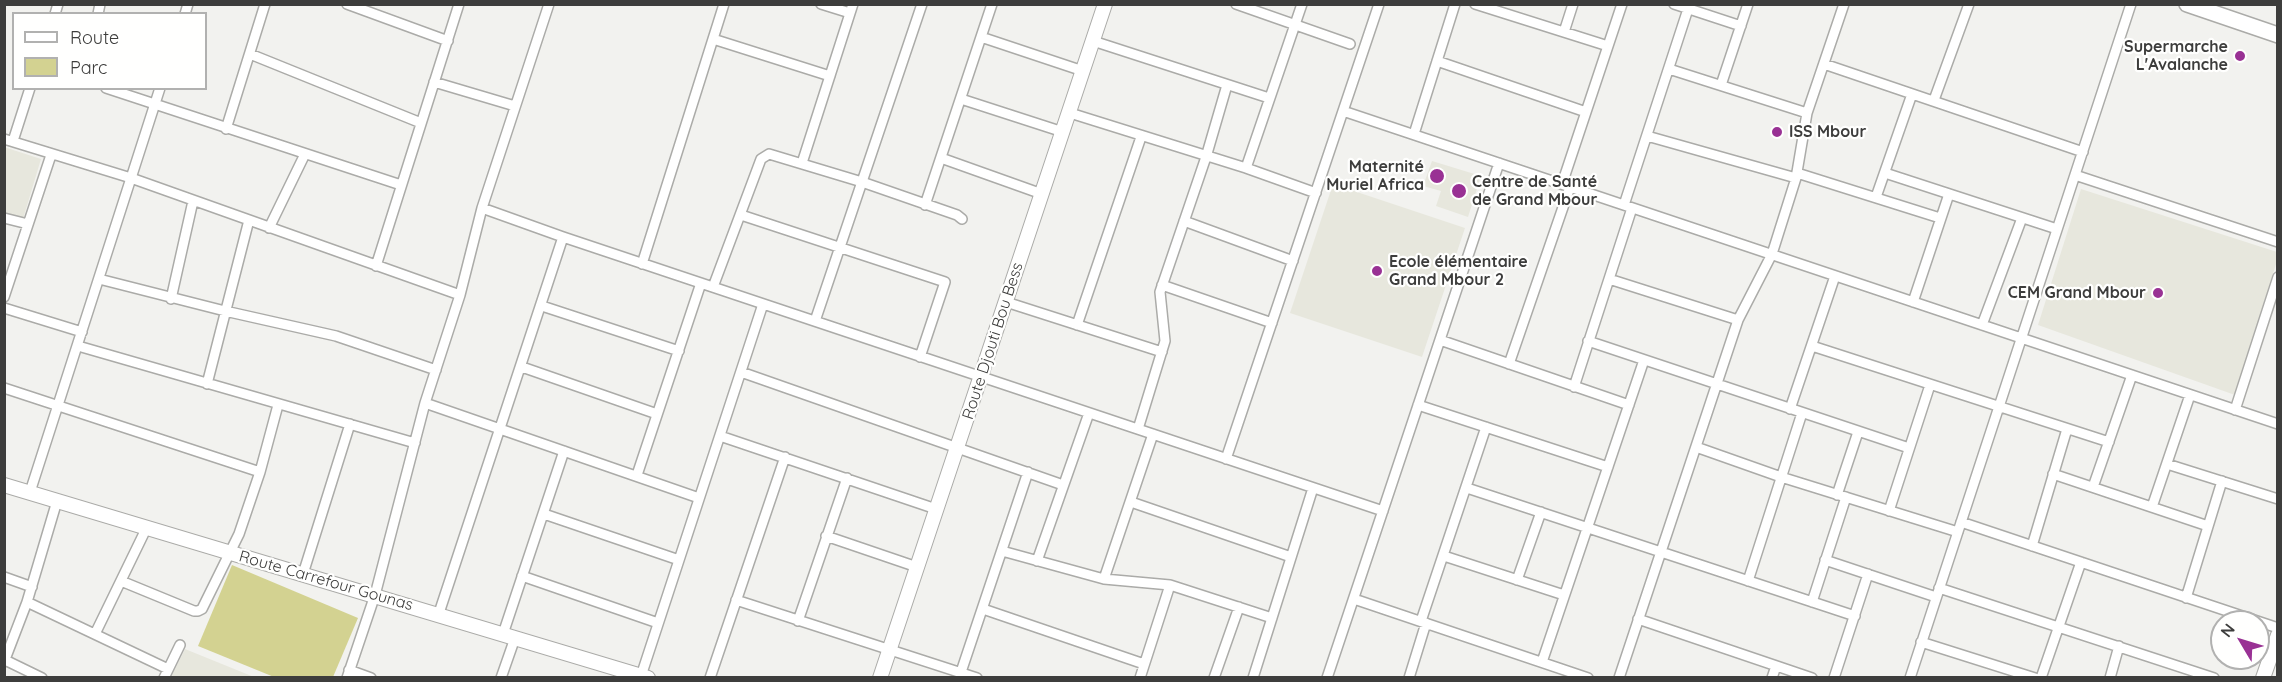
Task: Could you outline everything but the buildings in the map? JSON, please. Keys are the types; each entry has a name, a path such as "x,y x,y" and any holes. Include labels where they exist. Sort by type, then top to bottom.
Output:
{"highway":[{"path":"2187,4 2277,35"}],"main road":[{"name":"Route Djouti Bou Bess","path":"880,678 1105,4"},
{"name":"Route Carrefour Gounas","path":"4,485 439,613 645,677"},
{"path":"2263,678 2277,634"}],"street":[{"path":"226,129 265,4"},
{"path":"347,4 448,41"},
{"path":"376,15 380,4"},
{"path":"376,266 459,4"},
{"path":"371,678 348,674 375,595 425,404 460,295 482,208 549,4"},
{"path":"642,264 724,4"},
{"path":"802,163 851,9 821,4"},
{"path":"815,321 922,4"},
{"path":"925,205 992,4"},
{"path":"1236,4 1254,7 1295,25 1350,44"},
{"path":"1246,168 1302,4"},
{"path":"1226,459 1379,4"},
{"path":"1414,134 1455,4"},
{"path":"1475,4 1493,7 1608,46"},
{"path":"1564,32 1573,4"},
{"path":"1509,364 1566,185 1586,112 1622,4"},
{"path":"1674,4 1741,26"},
{"path":"1721,85 1748,4"},
{"path":"1619,678 1738,320 1772,254 1797,175 1807,113 1844,4"},
{"path":"1934,100 1969,4"},
{"path":"1910,678 2131,4"},
{"path":"1574,387 1609,279 1647,136 1688,9"},
{"path":"981,37 1083,71"},
{"path":"713,39 830,76"},
{"path":"1093,40 1269,98"},
{"path":"250,54 421,123"},
{"path":"1437,61 1586,112"},
{"path":"1824,64 2082,152"},
{"path":"1669,69 1807,113"},
{"path":"434,82 515,106"},
{"path":"1138,429 1165,340 1160,298 1162,285 1206,157 1227,85"},
{"path":"29,90 9,140 131,178 460,295"},
{"path":"112,90 402,185"},
{"path":"30,492 159,90"},
{"path":"1876,197 1912,94"},
{"path":"960,99 1063,132"},
{"path":"1343,111 2277,424"},
{"path":"1070,113 1246,168 1316,193"},
{"path":"1647,136 1876,197 1940,218"},
{"path":"1077,325 1141,137"},
{"path":"4,297 51,154"},
{"path":"269,228 305,154"},
{"path":"713,287 764,156 769,154 862,183 957,215 962,219"},
{"path":"941,158 1042,194"},
{"path":"1328,678 1499,163"},
{"path":"1885,173 2057,230"},
{"path":"2075,176 2277,242"},
{"path":"1913,302 1949,194"},
{"path":"171,299 194,201"},
{"path":"482,208 701,284 1383,511"},
{"path":"741,215 945,282 920,357"},
{"path":"4,218 28,224"},
{"path":"1983,325 2022,218"},
{"path":"207,384 249,220"},
{"path":"1184,221 1293,261"},
{"path":"439,613 563,237"},
{"path":"1790,409 1835,276"},
{"path":"2235,410 2277,277"},
{"path":"99,279 171,299 336,336 436,370"},
{"path":"1609,279 1738,320"},
{"path":"637,475 701,284"},
{"path":"1162,285 1272,322"},
{"path":"1006,302 1162,352"},
{"path":"645,677 658,623 763,304"},
{"path":"542,306 679,351"},
{"path":"4,308 82,332"},
{"path":"1440,340 1629,405"},
{"path":"1588,341 1910,448"},
{"path":"78,346 278,405 415,442"},
{"path":"1812,346 2109,441"},
{"path":"1542,662 1644,360"},
{"path":"522,367 657,414"},
{"path":"741,372 1063,485"},
{"path":"2093,487 2132,375"},
{"path":"1889,511 1930,385"},
{"path":"4,388 260,472"},
{"path":"2152,507 2190,395"},
{"path":"425,404 699,498"},
{"path":"121,581 198,611 231,552 260,472 278,405"},
{"path":"1418,405 1608,467"},
{"path":"1037,561 1089,413"},
{"path":"1748,581 1802,413"},
{"path":"303,574 350,424"},
{"path":"1409,678 1444,556 1486,427"},
{"path":"2032,546 2067,429"},
{"path":"1812,602 1858,432"},
{"path":"1104,579 1153,434"},
{"path":"720,436 936,509"},
{"path":"1696,447 1781,477 1958,532"},
{"path":"501,678 522,576 564,451"},
{"path":"710,678 785,457"},
{"path":"2167,464 2277,499"},
{"path":"960,675 1028,472"},
{"path":"2054,474 2208,526"},
{"path":"798,621 847,478"},
{"path":"2186,598 2222,481"},
{"path":"1253,678 1313,488"},
{"path":"1467,488 1855,616"},
{"path":"42,678 5,661 27,603 57,501"},
{"path":"1131,502 1291,557"},
{"path":"1517,580 1541,512"},
{"path":"544,514 679,560"},
{"path":"1961,522 2277,628"},
{"path":"95,634 147,527"},
{"path":"826,536 917,567"},
{"path":"1002,551 1104,579 1170,585 1272,618"},
{"path":"1444,556 1564,595"},
{"path":"1825,560 2059,627 2214,678"},
{"path":"2041,678 2081,562"},
{"path":"1834,678 1868,574"},
{"path":"522,576 658,623"},
{"path":"4,577 32,587"},
{"path":"1140,678 1170,585"},
{"path":"1354,599 1588,678"},
{"path":"736,600 890,649 960,675 977,678"},
{"path":"27,603 95,634 166,673 180,645"},
{"path":"1214,678 1239,607"},
{"path":"983,609 1144,664"},
{"path":"1638,619 1812,678"},
{"path":"1922,642 2035,678"},
{"path":"2110,678 2119,646"},
{"path":"1772,678 1776,666"}],"shaded area":[{"path":"4,147 41,159 23,219 5,214"},
{"name":"Centre de Santé de Grand Mbour","path":"1432,161 1481,176 1468,217 1436,206 1441,191 1423,186"},
{"name":"Ecole élémentaire Grand Mbour 2","path":"1333,184 1465,228 1422,357 1290,313"},
{"name":"CEM Grand Mbour","path":"2081,189 2277,252 2277,261 2235,395 2038,325"},
{"path":"185,649 254,677 171,677"}],"green space":[{"path":"232,565 358,618 333,677 274,677 198,646"}],"place":[{"name":"Supermarche L'Avalanche","path":"2240,56"},
{"name":"ISS Mbour","path":"1777,132"},
{"name":"Maternité Muriel Africa","path":"1437,176"},
{"name":"Centre de Santé de Grand Mbour","path":"1459,191"},
{"name":"Ecole élémentaire Grand Mbour 2","path":"1377,271"},
{"name":"CEM Grand Mbour","path":"2158,293"}]}
